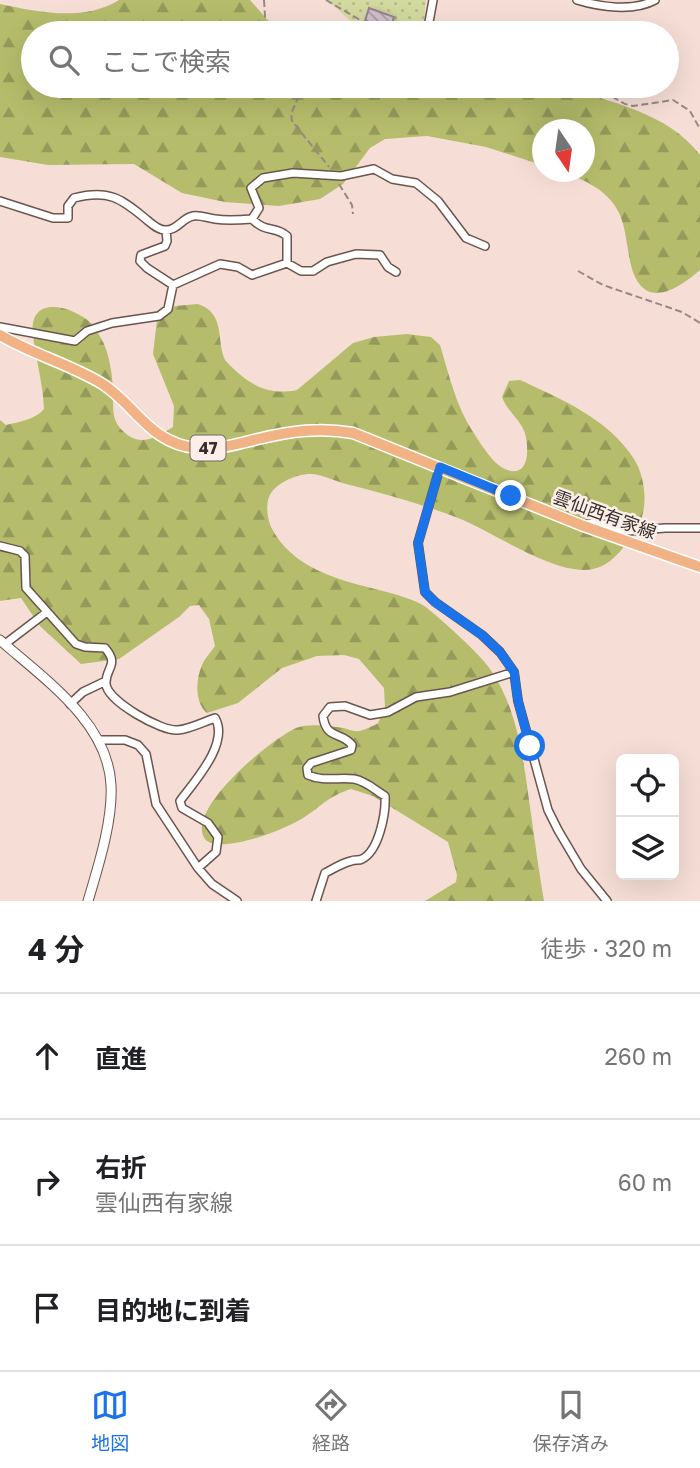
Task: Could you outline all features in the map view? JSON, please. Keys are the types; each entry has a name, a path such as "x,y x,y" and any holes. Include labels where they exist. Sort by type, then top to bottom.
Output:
{"main road":[{"name":"雲仙西有家線","path":"0,335 18,346 103,384 164,439 193,448 218,449 310,429 353,433 581,525 700,567"}],"street":[{"path":"429,21 433,0"},
{"path":"577,0 631,7 655,0"},
{"path":"252,219 259,208 251,188 257,181 293,173 336,175 374,169 392,179 416,183 438,201 466,238 485,246"},
{"path":"0,201 53,218 68,218 68,206 74,198 92,193 107,195 125,202 153,225 166,230 197,215 236,221 252,219"},
{"path":"252,219 261,228 281,231 287,236 287,263"},
{"path":"166,230 165,246 141,255 140,261 173,285"},
{"path":"173,285 220,264 238,267 252,275 287,263 302,271 313,271 327,262 356,254 380,255 388,267 396,272"},
{"path":"0,327 75,341 87,331 111,323 159,316 168,309 173,285"},
{"path":"440,467 418,543 425,592 482,635 500,652 514,672 518,701 548,810 581,869 607,901"},
{"path":"581,525 595,522 628,531 700,528"},
{"path":"3,548 20,551 25,556 26,588 76,644 85,648 105,648 110,654 112,662 106,681 110,694 125,707 166,729 178,730 215,718 218,722 214,750 197,781 180,801 182,808 208,823 218,837 216,852 198,869"},
{"path":"47,612 2,642 70,704 99,740 110,771 110,807 88,901"},
{"path":"316,901 325,873 351,860 363,859 369,853 379,835 386,809 385,796 364,782 352,779 319,780 308,775 307,768 311,763 351,750 349,740 331,734 324,726 323,716 330,707 345,706 370,715 388,712 416,697 450,692 514,672"},
{"path":"70,704 83,692 106,681"},
{"path":"99,740 125,740 138,745 146,754 156,804 198,869 212,884 237,901"}],"path":[{"path":"264,0 265,21"},
{"path":"326,0 362,21"},
{"path":"298,98 291,114 292,121 336,175 341,190 352,205 353,214"},
{"path":"615,98 634,106 673,100 690,111 700,129"},
{"path":"578,271 603,285 682,312 700,323"}],"green space":[{"path":"119,0 250,0 268,21 21,21 21,98 600,98 637,111 672,129 700,155 700,270 681,284 662,292 653,293 638,282 616,207 603,193 586,182 595,182 595,119 532,119 532,162 486,147 427,136 385,139 370,148 343,184 320,199 279,206 225,202 182,193 134,164 48,165 0,157 0,4 45,12 91,11"},
{"path":"327,0 426,0 424,21 351,21"},
{"path":"198,304 213,314 219,328 225,360 244,378 265,389 280,392 297,390 353,343 374,337 407,334 431,337 440,345 453,390 467,422 487,453 500,466 513,471 519,470 526,461 525,433 502,397 509,381 520,380 598,421 624,445 634,459 641,474 644,510 634,533 619,552 601,567 593,569 579,570 545,561 463,520 405,500 316,475 307,474 289,479 274,489 268,501 271,527 280,542 292,554 334,577 422,605 460,637 490,669 508,702 519,739 544,901 425,901 456,882 457,875 448,842 373,796 351,789 332,797 298,821 262,836 226,844 208,842 204,838 204,818 223,788 254,758 284,735 296,728 307,726 332,726 357,731 378,723 385,708 384,688 359,659 344,655 317,656 282,668 238,703 207,713 198,697 198,677 206,657 215,646 209,619 199,605 190,606 179,617 119,659 81,664 40,626 21,598 0,601 0,420 6,425 16,423 32,418 44,409 33,335 33,322 37,313 44,308 63,308 84,317 93,325 110,362 115,420 129,436 146,440 173,427 174,406 153,354 157,320 175,306"}],"building":[{"path":"369,8 394,17 393,21 365,21"}],"route":[{"path":"511,496 440,467 418,543 425,592 482,635 500,652 514,672 518,701 530,746"}]}
